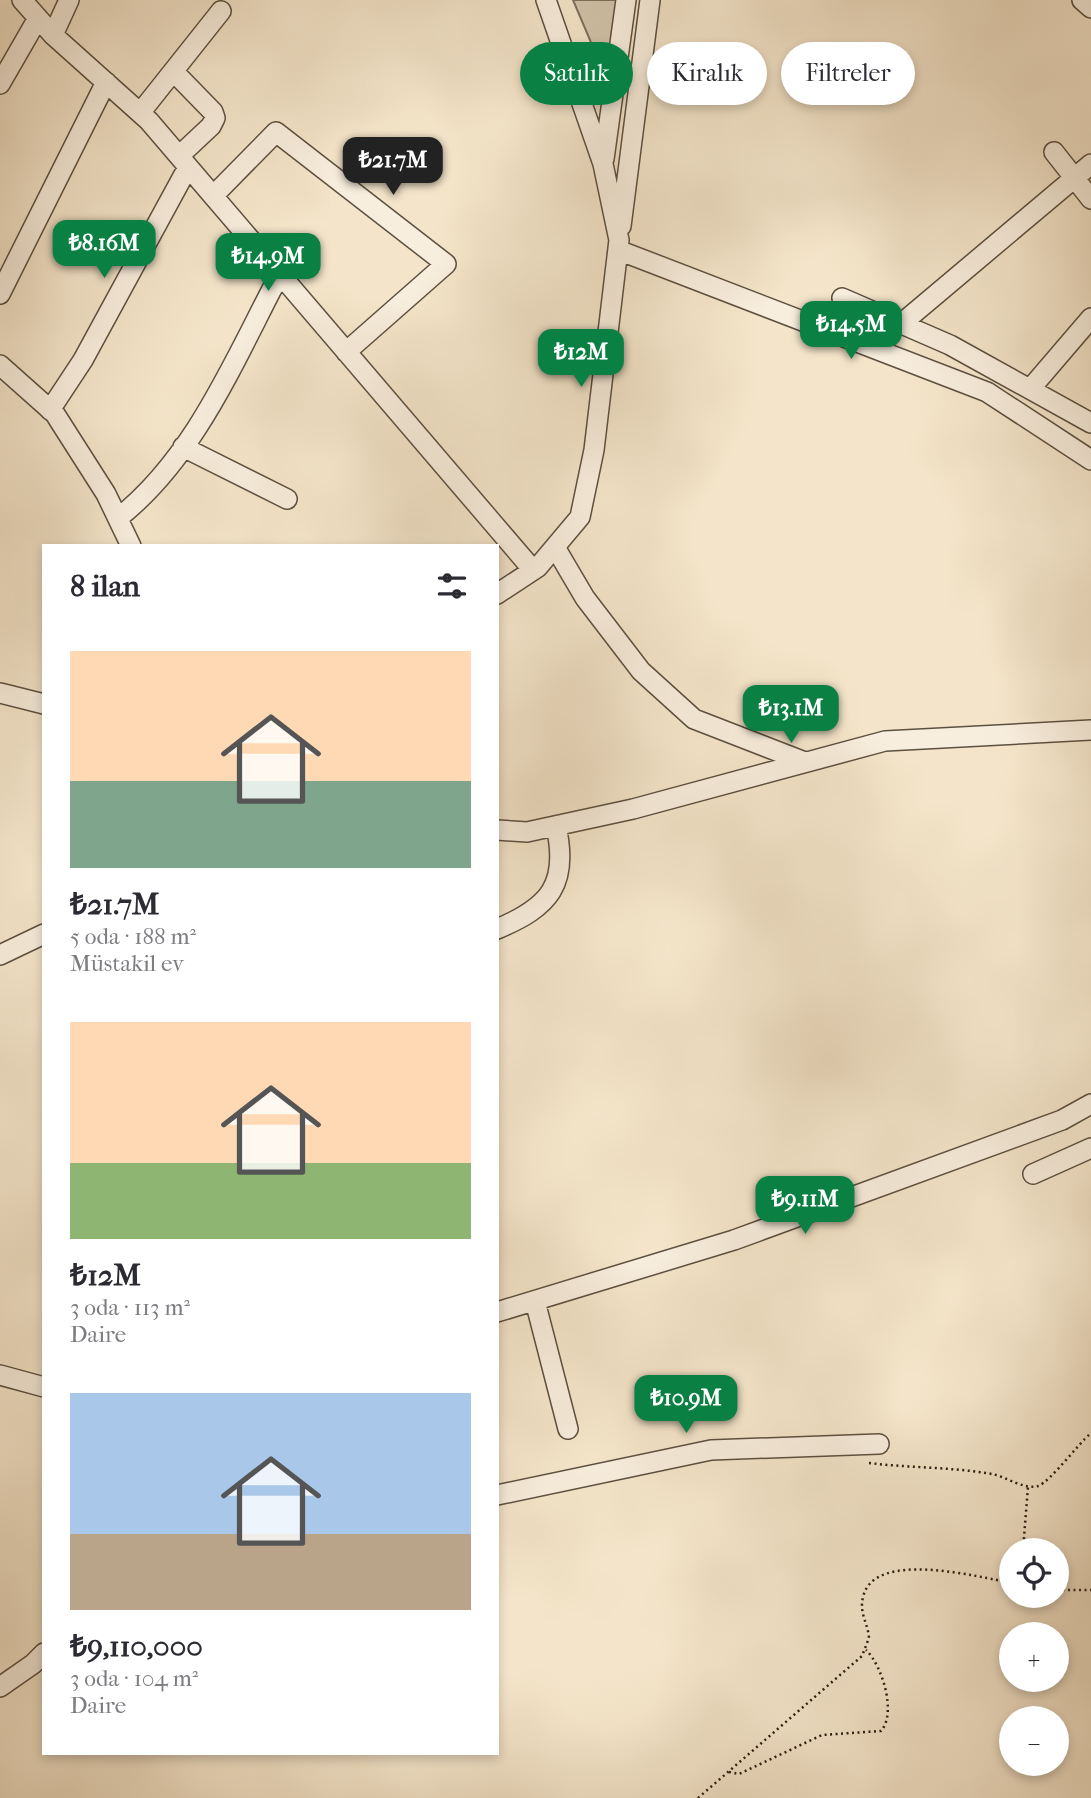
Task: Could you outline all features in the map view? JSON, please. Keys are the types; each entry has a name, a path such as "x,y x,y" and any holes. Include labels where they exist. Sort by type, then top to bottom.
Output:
{"street":[{"path":"22,0 53,35 140,113 533,570"},
{"path":"53,35 69,0"},
{"path":"546,0 603,164 618,245"},
{"path":"603,164 626,0"},
{"path":"499,593 533,570 580,517 594,450 650,0"},
{"path":"1082,0 1091,8"},
{"path":"140,113 220,11"},
{"path":"0,84 38,18"},
{"path":"50,410 83,360 183,161 215,118 213,112 174,73"},
{"path":"0,294 106,82"},
{"path":"213,196 276,132 446,264 346,352"},
{"path":"1054,152 1091,200"},
{"path":"901,324 1091,164"},
{"path":"618,245 987,392 1091,460"},
{"path":"118,518 165,475 273,287 282,278"},
{"path":"842,298 950,345 1089,419"},
{"path":"1031,388 1091,318"},
{"path":"0,365 50,410 106,494 130,544"},
{"path":"183,447 287,499"},
{"path":"555,547 585,598 641,671 694,719 806,762"},
{"path":"0,693 42,704"},
{"path":"499,830 527,832 633,809 885,741 1091,730"},
{"path":"499,928 527,915 547,898 562,856 556,826"},
{"path":"0,955 42,935"},
{"path":"499,1311 734,1240 1062,1120 1091,1104"},
{"path":"1032,1174 1091,1148"},
{"path":"535,1301 568,1429"},
{"path":"0,1375 42,1386"},
{"path":"499,1495 711,1450 879,1444"},
{"path":"0,1687 42,1655"}],"path":[{"path":"862,1462 964,1469 1010,1478 1028,1487 1047,1480 1091,1433"},
{"path":"1024,1538 1028,1487"},
{"path":"698,1798 866,1650 868,1632 861,1619 862,1598 867,1586 877,1578 894,1572 921,1569 999,1581"},
{"path":"1069,1590 1091,1590"},
{"path":"729,1772 739,1774 822,1735 845,1731 873,1734 884,1728 887,1721 883,1675 876,1660 866,1650"}],"shaded area":[{"path":"573,0 618,0 614,42 591,42"}]}
